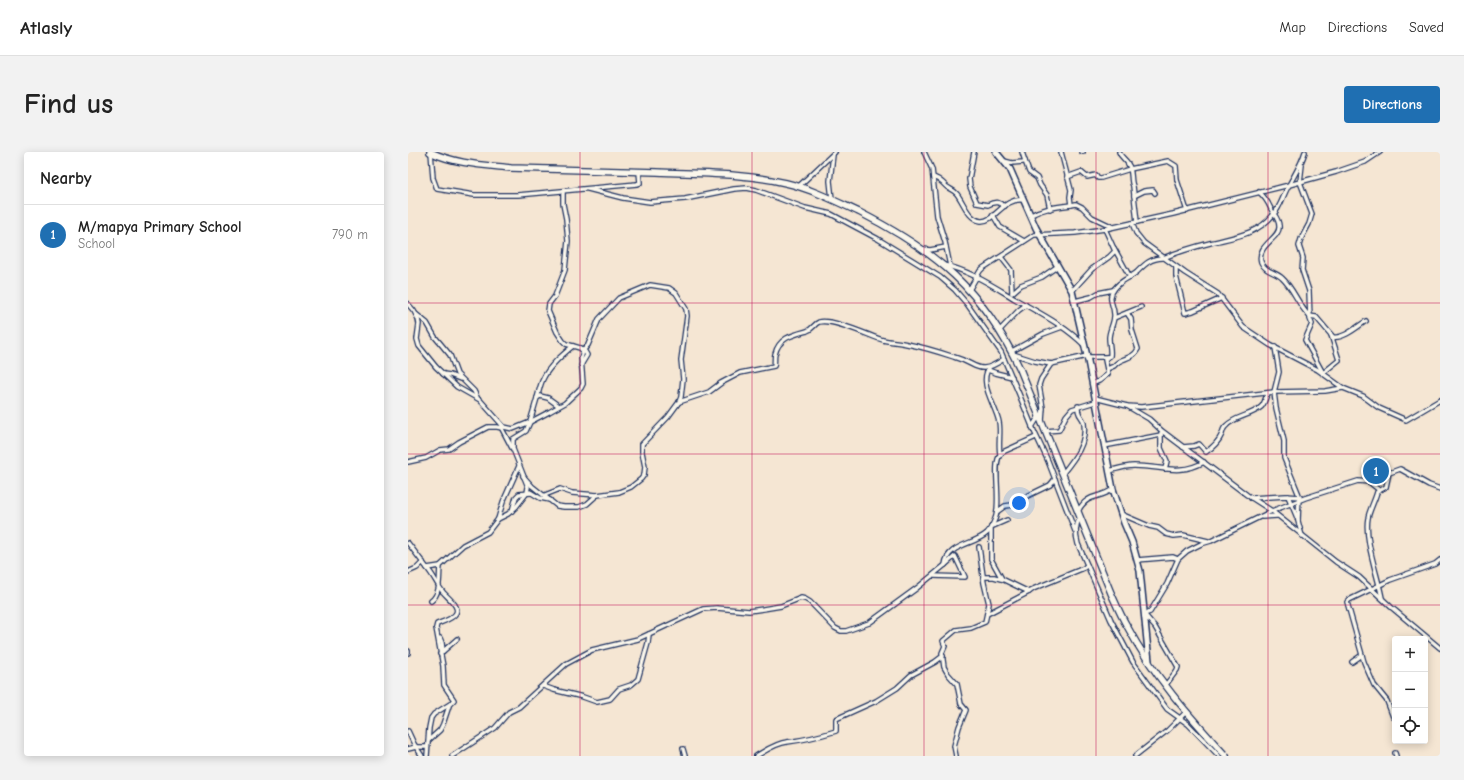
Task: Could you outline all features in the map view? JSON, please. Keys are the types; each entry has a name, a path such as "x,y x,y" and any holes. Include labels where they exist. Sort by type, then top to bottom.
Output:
{"main road":[{"path":"430,152 442,157 475,165 511,168 734,175 772,180 799,186 832,199 893,231 923,249 943,265 980,301 1000,330 1013,352 1111,593 1126,626 1165,686 1186,712 1226,756"}],"street":[{"path":"430,152 433,178 436,189 453,192 490,195 518,195 637,184 640,183 639,172"},
{"path":"924,152 932,169 937,216 950,266"},
{"path":"974,152 969,179 972,193 977,203 988,205 996,202 1005,206"},
{"path":"996,152 1004,161 1014,178 1040,235 1072,291 1087,356 1113,489 1132,542 1140,571 1149,662"},
{"path":"1022,152 1029,172 1037,178 1047,195 1050,209"},
{"path":"1061,152 1071,192 1071,205"},
{"path":"1119,152 1123,160 1128,163 1132,174 1131,182 1133,186 1137,222"},
{"path":"1304,152 1300,182 1312,214 1299,246 1303,258 1302,270 1309,291 1309,316 1312,324 1306,340 1323,373"},
{"path":"1092,384 1099,381 1107,374 1105,360 1110,354 1109,337 1114,315 1111,302 1113,290 1119,283 1130,277 1147,262 1155,258 1163,258 1202,245 1231,239 1249,233 1267,222 1274,214 1298,171 1303,158 1309,152"},
{"path":"969,290 983,268 1034,235 1075,233 1105,229 1187,211 1259,192 1289,186 1365,162 1380,152"},
{"path":"799,186 834,154"},
{"path":"832,199 830,181 834,154"},
{"path":"1004,161 1013,163 1022,163 1025,161"},
{"path":"1067,177 1081,172 1087,178 1096,175 1099,178 1166,161 1176,166 1177,180 1187,211"},
{"path":"933,177 940,179 948,188 954,191 973,218 983,221 989,219 1005,206 1016,200 1024,200"},
{"path":"588,189 623,198 656,202 685,199 724,190 747,188 764,192 805,208 831,214 878,239 940,277 955,290 968,304 996,344 1004,359 1055,479 1075,531 1078,544 1111,620 1133,662 1167,709 1181,718 1219,756"},
{"path":"1134,196 1150,190 1153,190 1154,193"},
{"path":"408,462 430,456 440,450 449,449 458,442 488,427 497,426 503,430 513,429 530,422 559,406 583,386 581,365 587,355 584,351 566,344 559,335 548,311 549,304 556,293 565,270 568,242 563,204 563,191"},
{"path":"1259,192 1265,196 1277,218 1280,229 1263,250 1260,257 1265,269 1284,280 1309,316 1316,317 1335,338 1343,336 1366,321"},
{"path":"1032,215 1039,211 1078,205 1092,217 1114,227"},
{"path":"993,215 1000,227 1024,241"},
{"path":"1132,223 1141,241 1176,267 1218,294 1243,327 1274,347 1300,359 1323,373 1343,388 1363,396 1380,408 1406,420 1440,400"},
{"path":"1105,229 1130,277"},
{"path":"923,249 930,250 946,247"},
{"path":"1072,291 1092,269 1109,257 1114,251 1114,247"},
{"path":"1001,257 1011,270 1011,295"},
{"path":"943,265 950,266 976,277 1011,295 1062,327 1084,346"},
{"path":"1011,295 1021,284 1042,276 1059,266"},
{"path":"1176,267 1176,276 1185,313 1222,298"},
{"path":"545,495 560,489 572,493 597,496 625,490 641,479 644,471 641,448 642,444 662,424 679,402 683,388 683,369 681,360 685,337 686,312 679,296 672,289 650,285 619,298 600,319 584,351"},
{"path":"1075,301 1091,297 1098,293 1113,290"},
{"path":"408,304 415,313 427,323 435,337 450,355 457,374 474,391 477,398"},
{"path":"1000,330 1014,314 1026,305"},
{"path":"1113,319 1142,307"},
{"path":"415,313 419,324 417,339 419,346 442,374 457,387 477,398 487,407 500,424 513,449 529,493"},
{"path":"1107,368 1114,366 1117,361 1133,356 1137,351 1131,327 1131,319 1127,313"},
{"path":"679,402 691,397 705,394 740,373 774,366 774,355 783,339 790,335 810,330 814,328 816,324 822,322 864,332 884,340 960,358 978,367 1012,377"},
{"path":"1013,352 1043,334 1062,327"},
{"path":"1323,373 1339,360 1332,335"},
{"path":"513,449 514,439 526,432 543,379 558,359 573,346"},
{"path":"1274,347 1279,372 1274,392 1277,416 1284,441 1284,458 1298,488 1298,521"},
{"path":"1013,352 1035,361 1051,364 1087,356 1107,357"},
{"path":"945,566 946,559 955,549 988,532 997,512 997,464 1000,454 999,422 987,389 985,373 988,369 1004,359"},
{"path":"1032,427 1041,419 1043,408 1039,385 1041,378 1051,364"},
{"path":"442,374 461,379"},
{"path":"1045,431 1059,430 1069,411 1095,400 1127,406 1154,406 1274,392 1325,391 1343,388"},
{"path":"1183,447 1199,444 1206,452 1210,450 1220,437 1224,427 1232,421 1255,411 1262,406 1268,393"},
{"path":"537,398 544,396 559,406"},
{"path":"1063,473 1075,458 1084,437 1083,421 1078,414 1078,406"},
{"path":"1127,406 1150,419 1161,432 1272,511 1336,562 1352,571 1440,648"},
{"path":"500,424 504,427 513,429"},
{"path":"1104,446 1161,432"},
{"path":"1161,432 1161,448 1167,461 1165,469"},
{"path":"1000,454 1036,437"},
{"path":"1109,471 1128,466 1184,470 1204,462"},
{"path":"427,568 440,566 463,545 488,532 498,519 503,502 519,466"},
{"path":"1382,598 1380,585 1370,550 1368,528 1368,517 1378,490 1386,487 1389,473 1400,469 1429,485 1440,489"},
{"path":"523,476 532,486 557,506 579,507 587,504 597,496"},
{"path":"997,512 1005,506 1012,505 1017,501 1050,485 1055,479"},
{"path":"1144,614 1150,612 1167,584 1178,559 1187,551 1299,499 1361,480 1372,484 1378,490"},
{"path":"1078,511 1087,499 1108,493 1113,489"},
{"path":"529,493 540,498 550,500"},
{"path":"498,519 512,511 529,493"},
{"path":"1252,498 1288,496 1299,499"},
{"path":"1288,496 1292,503 1302,536"},
{"path":"1121,514 1149,526 1158,528 1166,534 1174,536 1183,535 1211,541"},
{"path":"1259,518 1277,516"},
{"path":"1075,531 1077,522 1081,517"},
{"path":"991,527 1008,520"},
{"path":"991,527 991,559 1002,579"},
{"path":"408,543 455,605 457,610 452,616 437,624 436,628 442,643 444,685 454,700 447,709 446,718 443,724 429,740"},
{"path":"956,756 954,746 959,727 966,710 961,704 957,684 944,667 942,653 945,646 943,641 956,630 971,628 985,622 988,604 978,547"},
{"path":"452,756 495,728 509,712 519,707 543,686 553,674 566,664 601,647 636,640 703,609 717,608 756,610 781,606 801,598 810,602 835,628 846,630 869,623 945,566 955,556 965,577 932,576"},
{"path":"1137,560 1173,557 1178,559"},
{"path":"1392,714 1387,701 1374,685 1364,663 1347,602 1348,600 1364,594 1372,588 1435,564 1440,560"},
{"path":"408,572 417,568 423,562"},
{"path":"987,614 1033,589 1085,568 1087,565"},
{"path":"431,601 435,597 439,584 440,566"},
{"path":"983,577 1002,579 1029,592"},
{"path":"1144,614 1154,627 1178,667 1165,686"},
{"path":"543,686 586,697 597,702 610,700 619,688 631,685 638,679 649,634"},
{"path":"442,653 457,639"},
{"path":"1352,662 1362,655"},
{"path":"756,756 787,742 836,731 836,719 874,702 897,688 911,675 943,656"},
{"path":"427,756 431,718 438,711 450,704"},
{"path":"1135,756 1168,730 1186,712"},
{"path":"408,731 422,756"},
{"path":"408,742 412,738"},
{"path":"408,749 427,747"},
{"path":"683,749 685,756"}],"place":[{"name":"M/mapya Primary School","path":"1376,471"}]}
